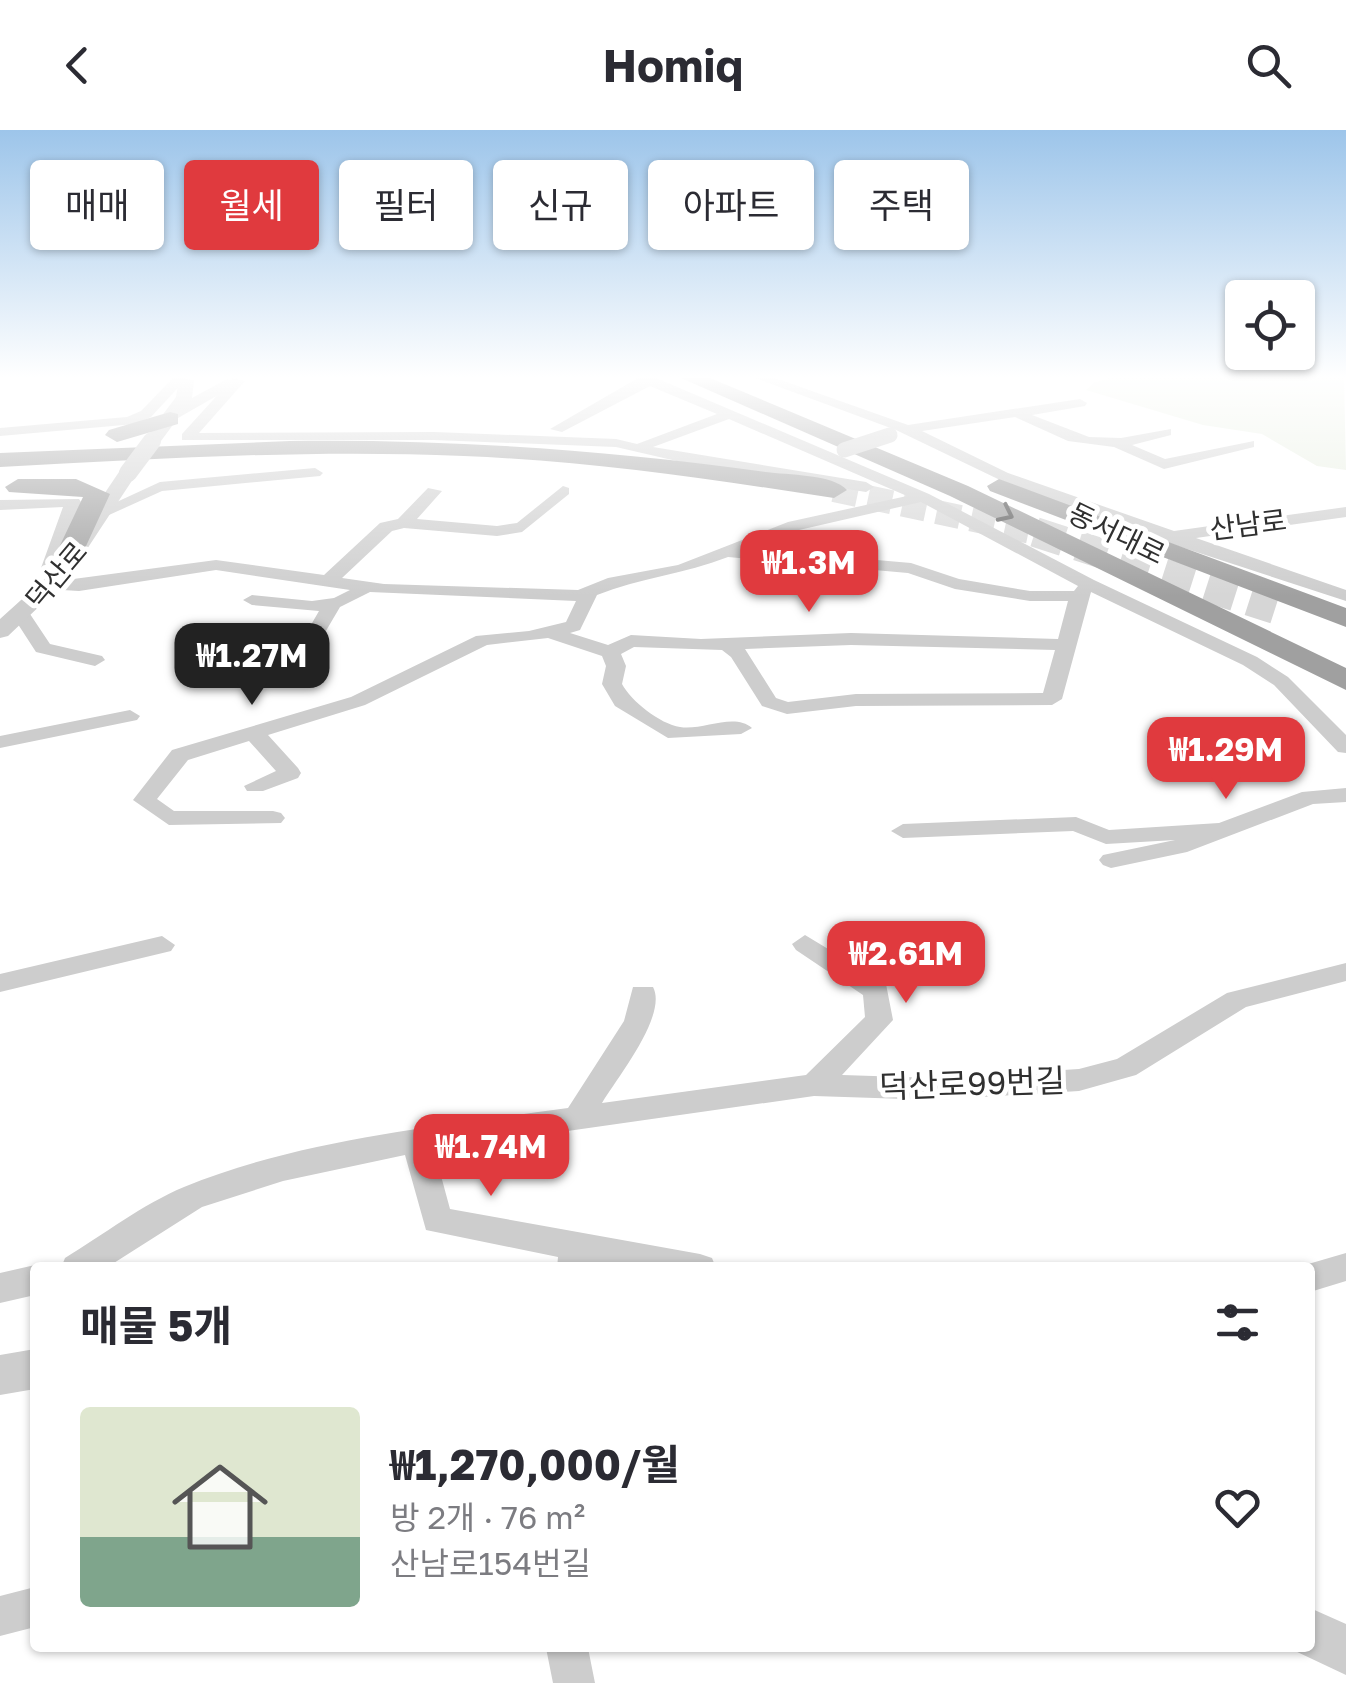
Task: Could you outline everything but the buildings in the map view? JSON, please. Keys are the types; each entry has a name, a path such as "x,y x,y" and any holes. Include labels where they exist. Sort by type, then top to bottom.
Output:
{"highway":[{"path":"0,460 294,450"},
{"path":"4,488 246,462 455,460 829,494 580,456 486,450"},
{"name":"동서대로","path":"857,450 959,490 1346,680"},
{"name":"동서대로","path":"859,450 1346,618"},
{"path":"4,488 125,477"},
{"path":"4,488 76,486 96,494 56,581"},
{"path":"1346,638 1268,614 1346,654"}],"street":[{"name":"덕산로","path":"0,631 56,581 145,450"},
{"path":"657,450 681,458 852,482 902,502"},
{"path":"850,450 923,497 1070,574 1084,590 1250,661 1280,680 1346,747"},
{"name":"산남로","path":"950,450 1003,476 1144,529 1174,536 1346,512"},
{"path":"1133,450 1164,464 1221,450"},
{"name":"덕산로","path":"103,512 128,505 140,494 160,487 314,473"},
{"path":"327,582 386,528 404,523 496,531 522,527 563,491"},
{"path":"404,523 434,492"},
{"path":"56,581 79,586 216,565 366,586 461,588 548,596 590,592 682,569 794,526 923,497"},
{"path":"1174,536 1346,596"},
{"path":"724,552 911,568 955,584 1030,596 1084,590"},
{"path":"1014,568 1033,566 1060,576 1070,574"},
{"path":"252,600 332,605 348,602 366,586"},
{"path":"725,643 738,652 769,702 787,708 856,700 1052,699 1084,590"},
{"path":"273,818 170,818 144,800 180,755 358,701 483,640 573,626 590,592"},
{"path":"313,637 332,605"},
{"path":"21,616 43,648 94,660"},
{"path":"548,632 610,652 631,641 850,639 1066,646"},
{"path":"610,652 616,666 612,684 622,702 674,734 742,728"},
{"path":"0,742 130,716"},
{"path":"255,734 290,773 255,786"},
{"path":"1111,860 1179,847 1310,797 1346,795"},
{"path":"904,830 1076,824 1106,837 1230,830"},
{"name":"덕산로99번길","path":"805,944 876,992 879,1020 814,1085"},
{"path":"0,983 162,945"},
{"name":"덕산로99번길","path":"86,1262 192,1198 284,1170 416,1141 814,1085 936,1089 1079,1080 1126,1067 1237,1000 1346,972"},
{"path":"577,1118 638,1022 643,994"},
{"path":"416,1141 437,1220 574,1257 631,1262"},
{"path":"1315,1276 1346,1268"},
{"path":"0,1288 30,1281"},
{"path":"0,1375 30,1370"},
{"path":"0,1616 30,1607"},
{"path":"1315,1635 1346,1650"},
{"path":"568,1652 574,1683"}],"shaded area":[{"path":"1290,450 1346,450 1346,470 1317,466"}],"tunnel":[{"path":"834,490 1043,535"},
{"path":"1035,532 1043,535"},
{"path":"1043,535 1275,609"}]}
